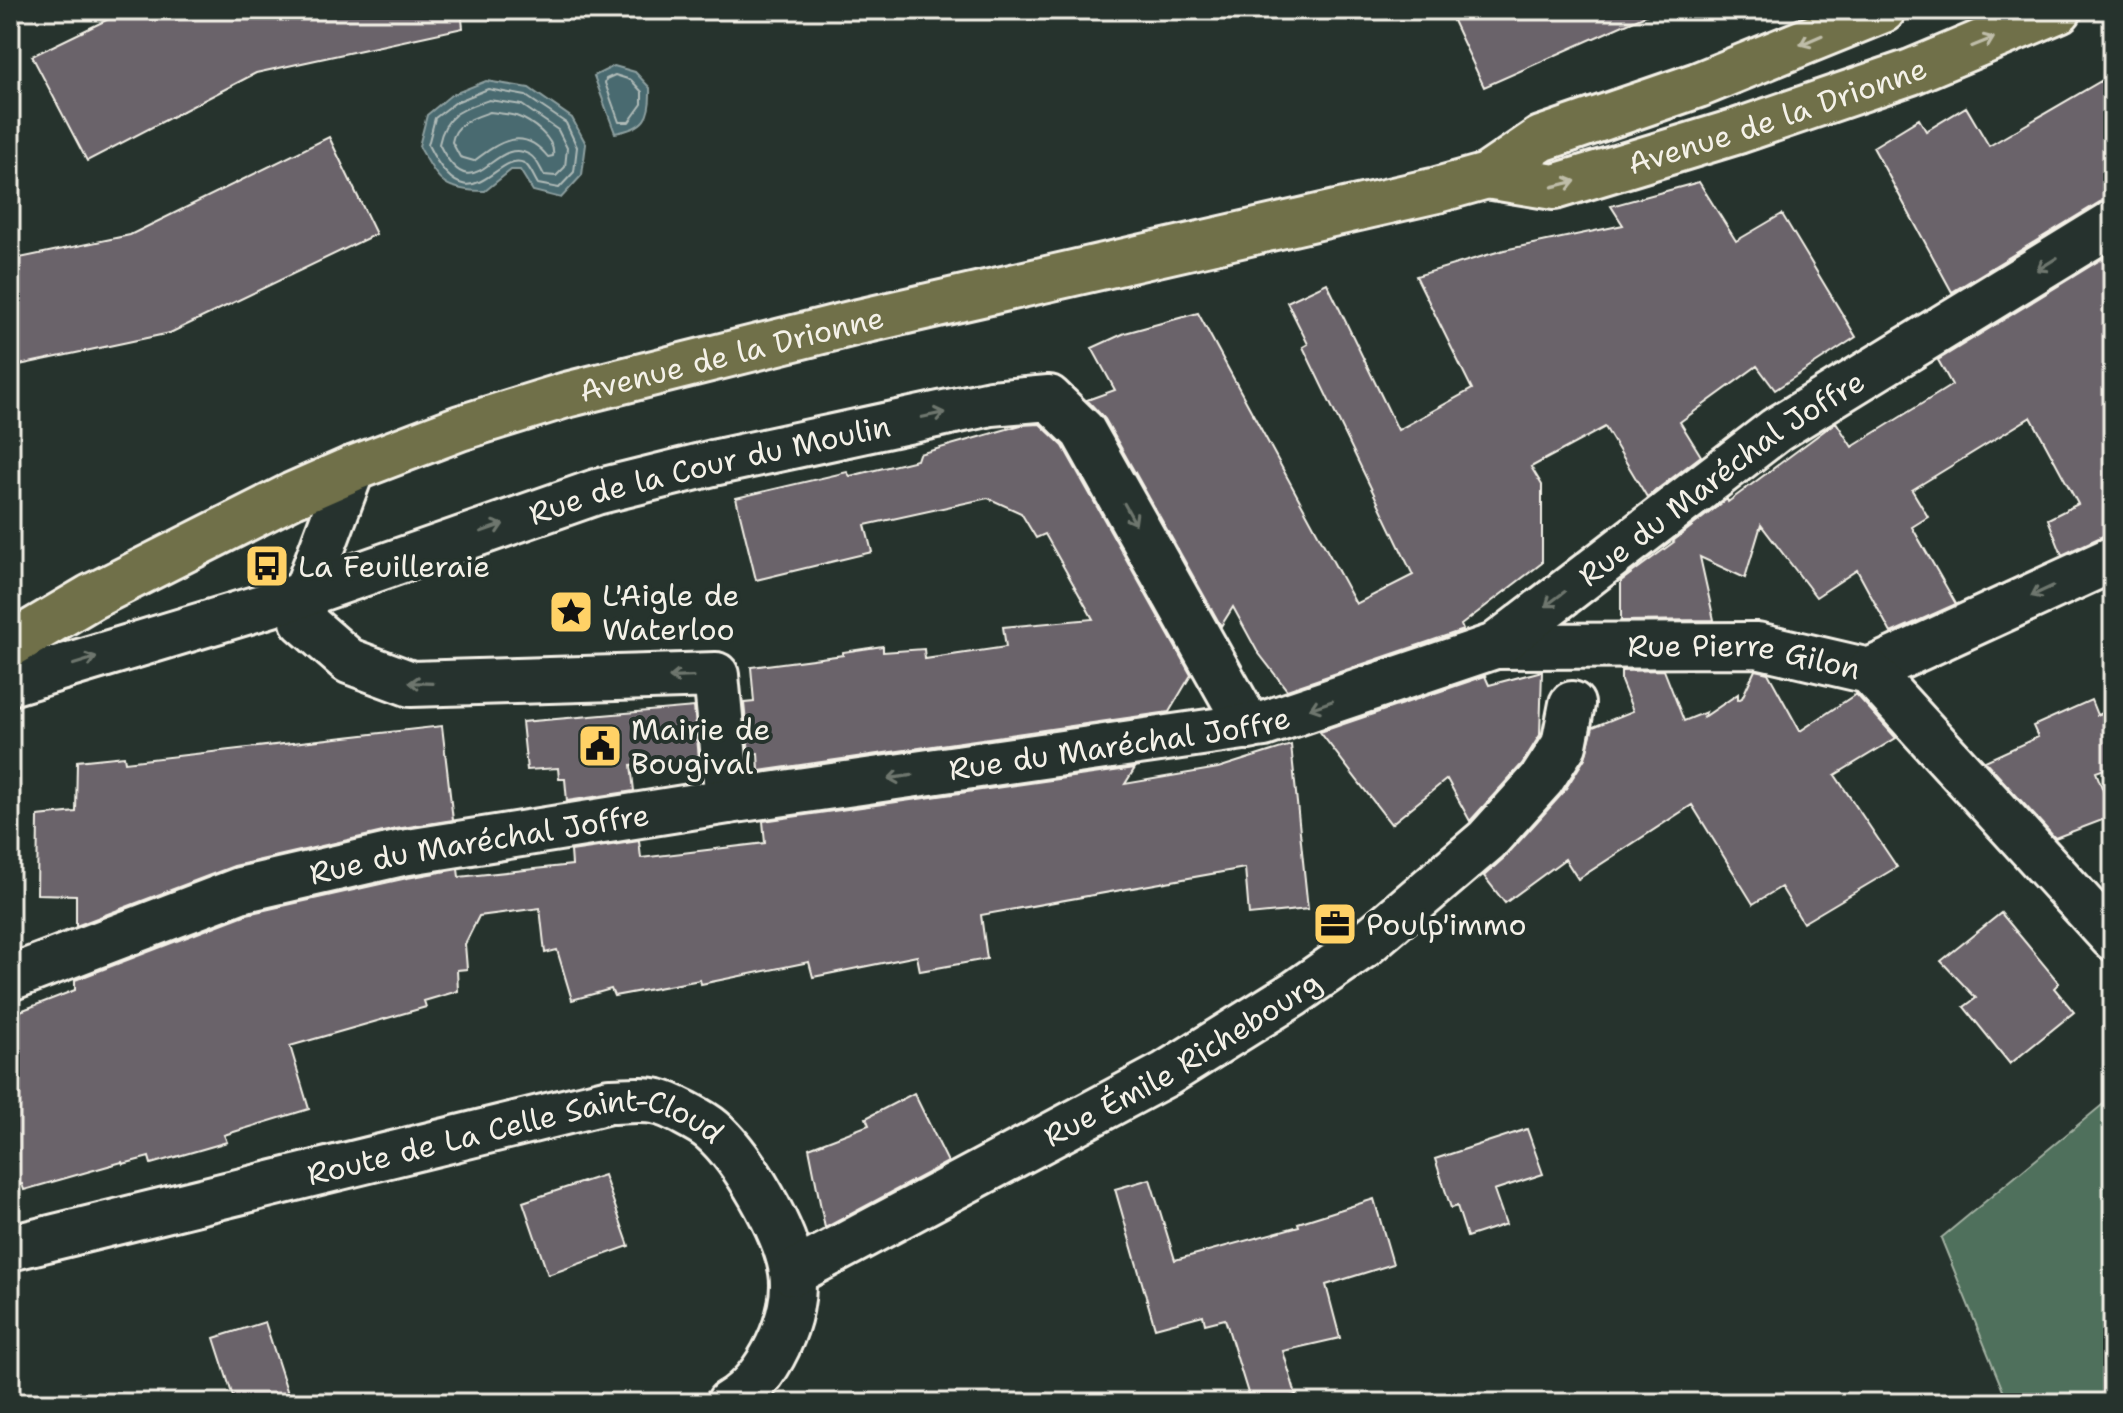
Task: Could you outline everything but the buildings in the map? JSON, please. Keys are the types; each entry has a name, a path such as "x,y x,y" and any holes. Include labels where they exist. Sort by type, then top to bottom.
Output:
{"main road":[{"name":"Avenue de la Drionne","path":"11,654 91,597 293,495 460,428 566,395 854,323 1422,194 1487,176 1541,139 1698,85 1883,10"},
{"name":"Avenue de la Drionne","path":"1487,176 1554,187 1738,131 1911,72 2059,10"}],"street":[{"name":"Rue du Maréchal Joffre","path":"10,978 240,890 402,853 728,801 1249,727 1495,646 1776,430 2113,223"},
{"name":"Rue de la Cour du Moulin","path":"11,654 305,594 596,492 713,463 991,403 1049,398 1083,431 1249,727"},
{"path":"352,469 305,594 303,621 349,661 411,684 716,675 728,801"},
{"name":"Rue Pierre Gilon","path":"1495,646 1757,645 1869,671 2113,559"},
{"path":"1869,671 2113,938"},
{"name":"Rue Émile Richebourg","path":"793,1273 1166,1074 1294,994 1363,946 1487,840 1542,779 1564,745 1572,704"},
{"name":"Route de La Celle Saint-Cloud","path":"10,1248 609,1101 657,1101 711,1129 746,1171 775,1218 793,1273 790,1315 771,1362 729,1403"}],"green space":[{"path":"2113,1096 2113,1403 2008,1403 1941,1238"}],"water":[{"path":"614,66 635,72 650,88 649,107 644,120 633,128 615,133 594,76"},
{"path":"486,81 529,88 572,118 586,144 582,175 561,198 533,191 520,170 511,170 485,191 459,189 437,176 419,146 427,115 451,95"}],"place":[{"name":"La Feuilleraie","path":"267,566"},
{"name":"L'Aigle de Waterloo","path":"571,612"},
{"name":"Mairie de Bougival","path":"600,746"},
{"name":"Poulp'immo","path":"1335,924"}]}
